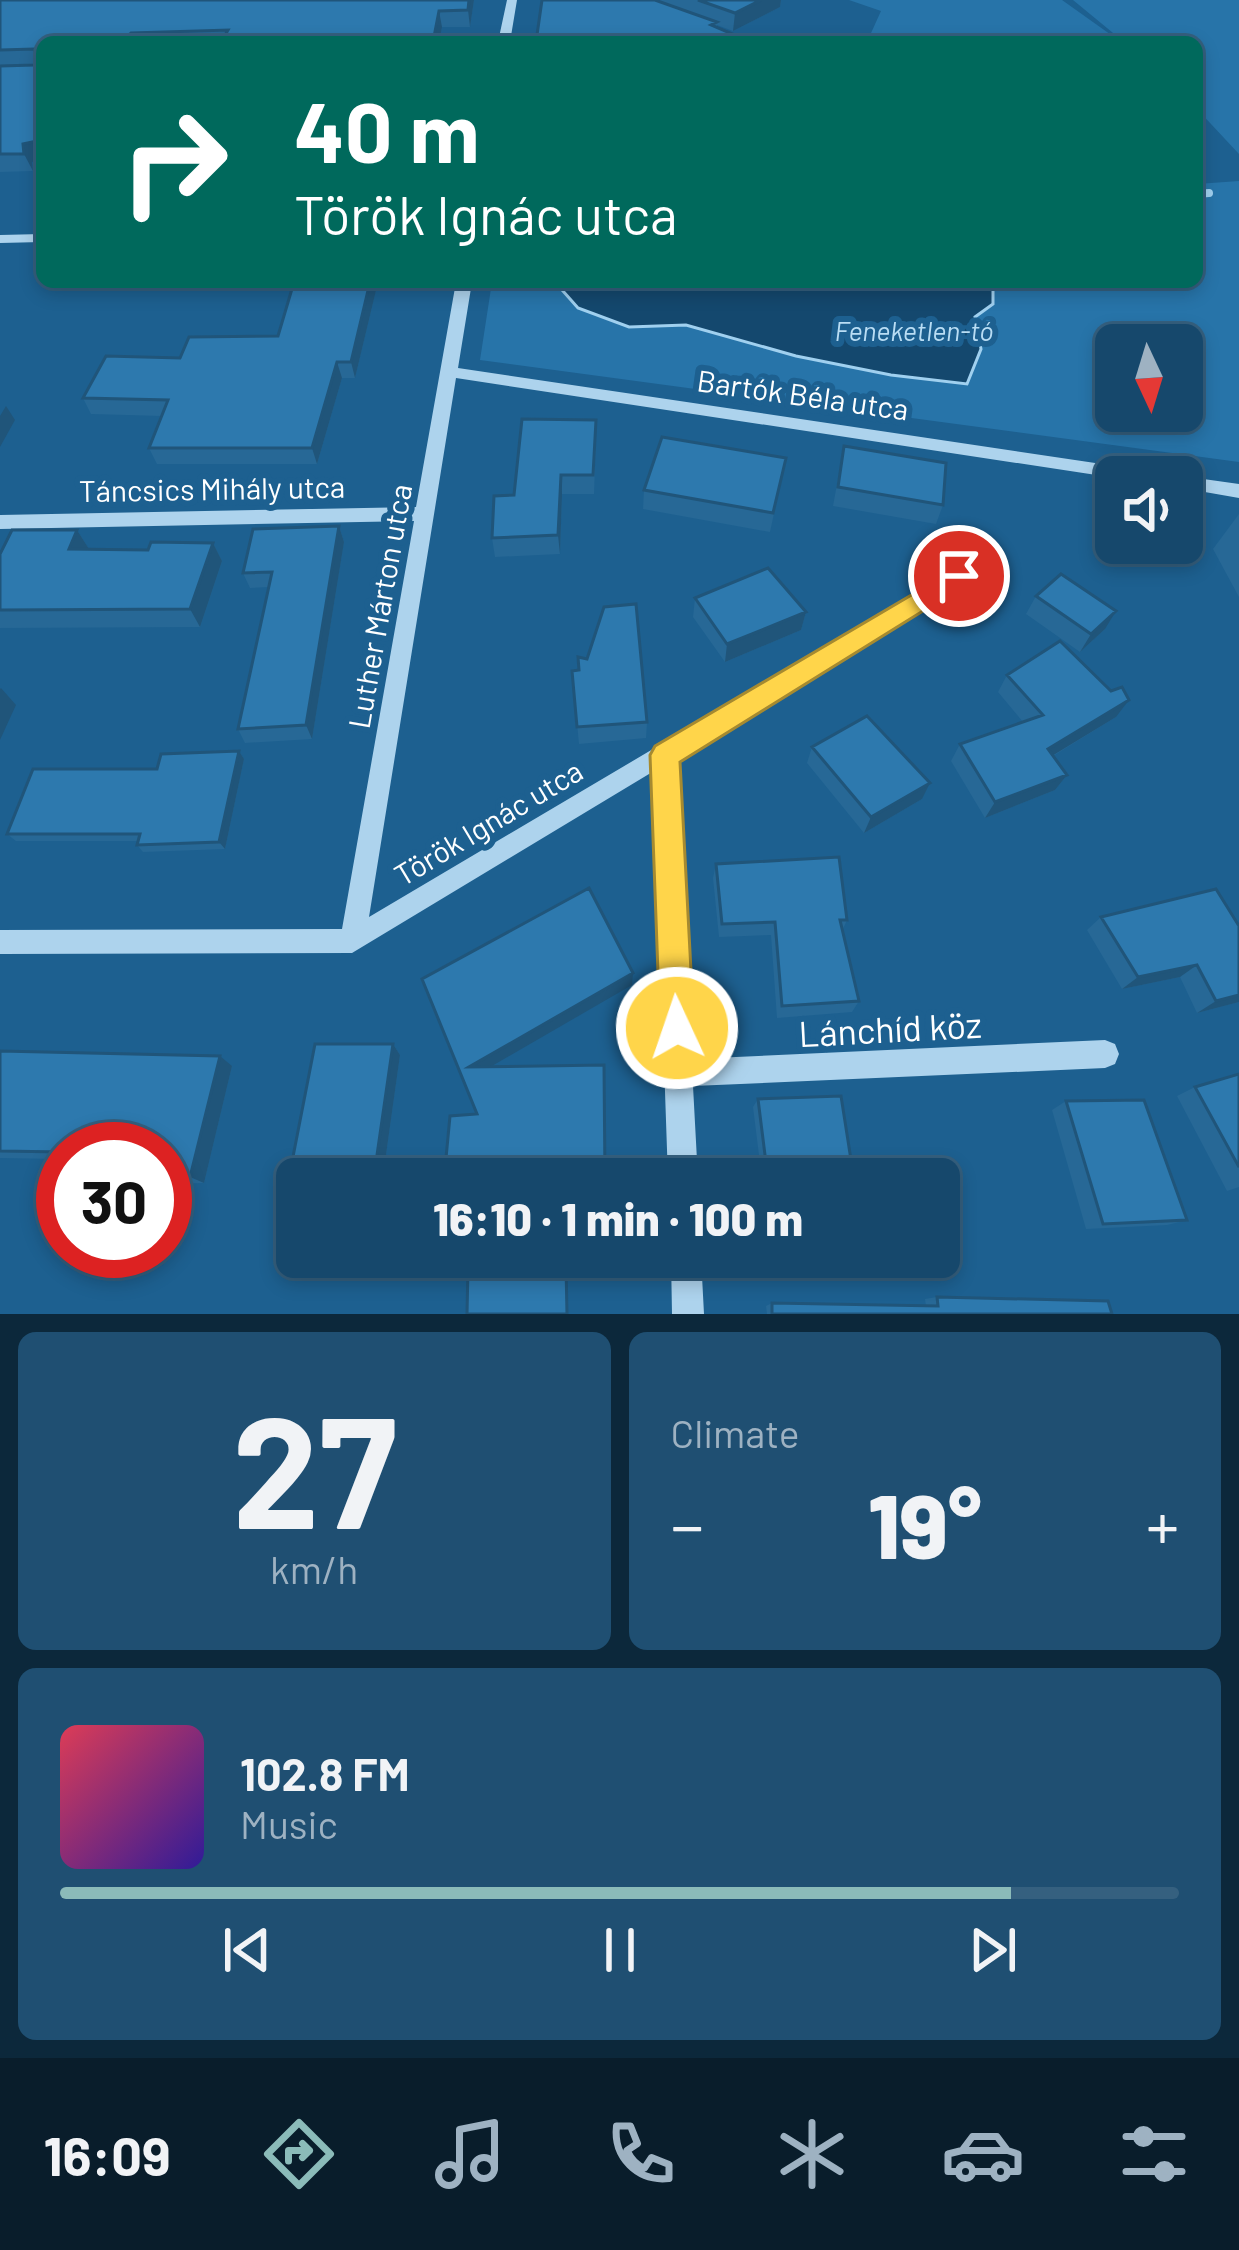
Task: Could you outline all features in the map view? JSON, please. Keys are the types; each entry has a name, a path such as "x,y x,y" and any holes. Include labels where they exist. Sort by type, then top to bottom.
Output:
{"street":[{"path":"506,36 512,0"},
{"path":"0,239 36,238"},
{"name":"Luther Márton utca","path":"352,941 463,288"},
{"name":"Bartók Béla utca","path":"448,372 1095,469"},
{"path":"1203,485 1239,491"},
{"name":"Táncsics Mihály utca","path":"0,523 424,514"},
{"name":"Török Ignác utca","path":"352,941 959,576"},
{"path":"665,755 682,1158"},
{"path":"0,942 352,941"},
{"name":"Lánchíd köz","path":"679,1073 1105,1054"},
{"path":"687,1278 688,1314"}],"shaded area":[{"path":"849,0 1062,0 1113,36 870,36 881,11"},
{"path":"1073,0 1239,0 1239,154 1203,115 1203,36 1117,36"},
{"path":"1239,181 1239,462 480,360 491,288 1203,288 1203,184"}],"water":[{"name":"Feneketlen-tó","path":"560,288 993,288 993,304 975,317 981,349 967,384 796,356 686,325 629,327 578,308"}],"building":[{"path":"0,0 469,0 468,10 439,11 434,36 224,36 228,30 36,36 36,54 34,49 0,50"},
{"path":"542,0 655,0 717,22 711,25 737,36 537,36"},
{"path":"698,0 761,0 735,13"},
{"path":"34,65 36,141 23,144 24,154 0,154 0,66"},
{"path":"292,288 369,288 351,362 337,362 312,448 149,448 168,400 83,398 106,356 180,358 189,337 278,336"},
{"path":"522,419 596,420 593,475 561,475 558,535 492,538 494,496 514,495"},
{"path":"662,437 786,458 773,513 644,490"},
{"path":"844,446 946,463 943,505 838,487"},
{"path":"339,526 306,725 238,729 272,572 243,573 253,529"},
{"path":"12,530 77,530 69,549 148,550 151,542 213,543 190,609 0,610 0,554"},
{"path":"768,568 806,612 727,644 695,598"},
{"path":"1061,574 1116,611 1091,634 1036,596"},
{"path":"636,604 647,722 577,727 572,671 579,670 578,657 587,659 604,607"},
{"path":"1060,641 1111,691 1122,687 1129,700 1048,749 1067,775 995,802 960,744 1043,715 1007,675"},
{"path":"867,716 930,783 871,817 812,747"},
{"path":"239,751 219,842 137,845 140,834 7,834 33,769 157,769 161,754"},
{"path":"839,857 847,920 840,920 859,1001 782,1006 775,922 722,924 716,864"},
{"path":"589,888 633,973 469,1067 604,1065 605,1158 446,1158 450,1116 477,1114 422,979"},
{"path":"1216,889 1239,926 1239,995 1216,1001 1197,965 1138,977 1101,917"},
{"path":"315,1044 393,1044 377,1158 293,1158"},
{"path":"0,1051 220,1056 192,1169 192,1122 36,1122 36,1152 0,1151"},
{"path":"1239,1074 1239,1167 1195,1087"},
{"path":"841,1096 851,1158 765,1158 758,1099"},
{"path":"1144,1100 1187,1220 1103,1224 1066,1101"},
{"path":"468,1278 566,1278 567,1314 467,1314"},
{"path":"937,1297 1108,1301 1112,1314 772,1314 772,1303 938,1306"}],"waterway":[{"path":"1203,194 1209,193"}],"route":[{"path":"677,1028 665,755 959,576"}]}
